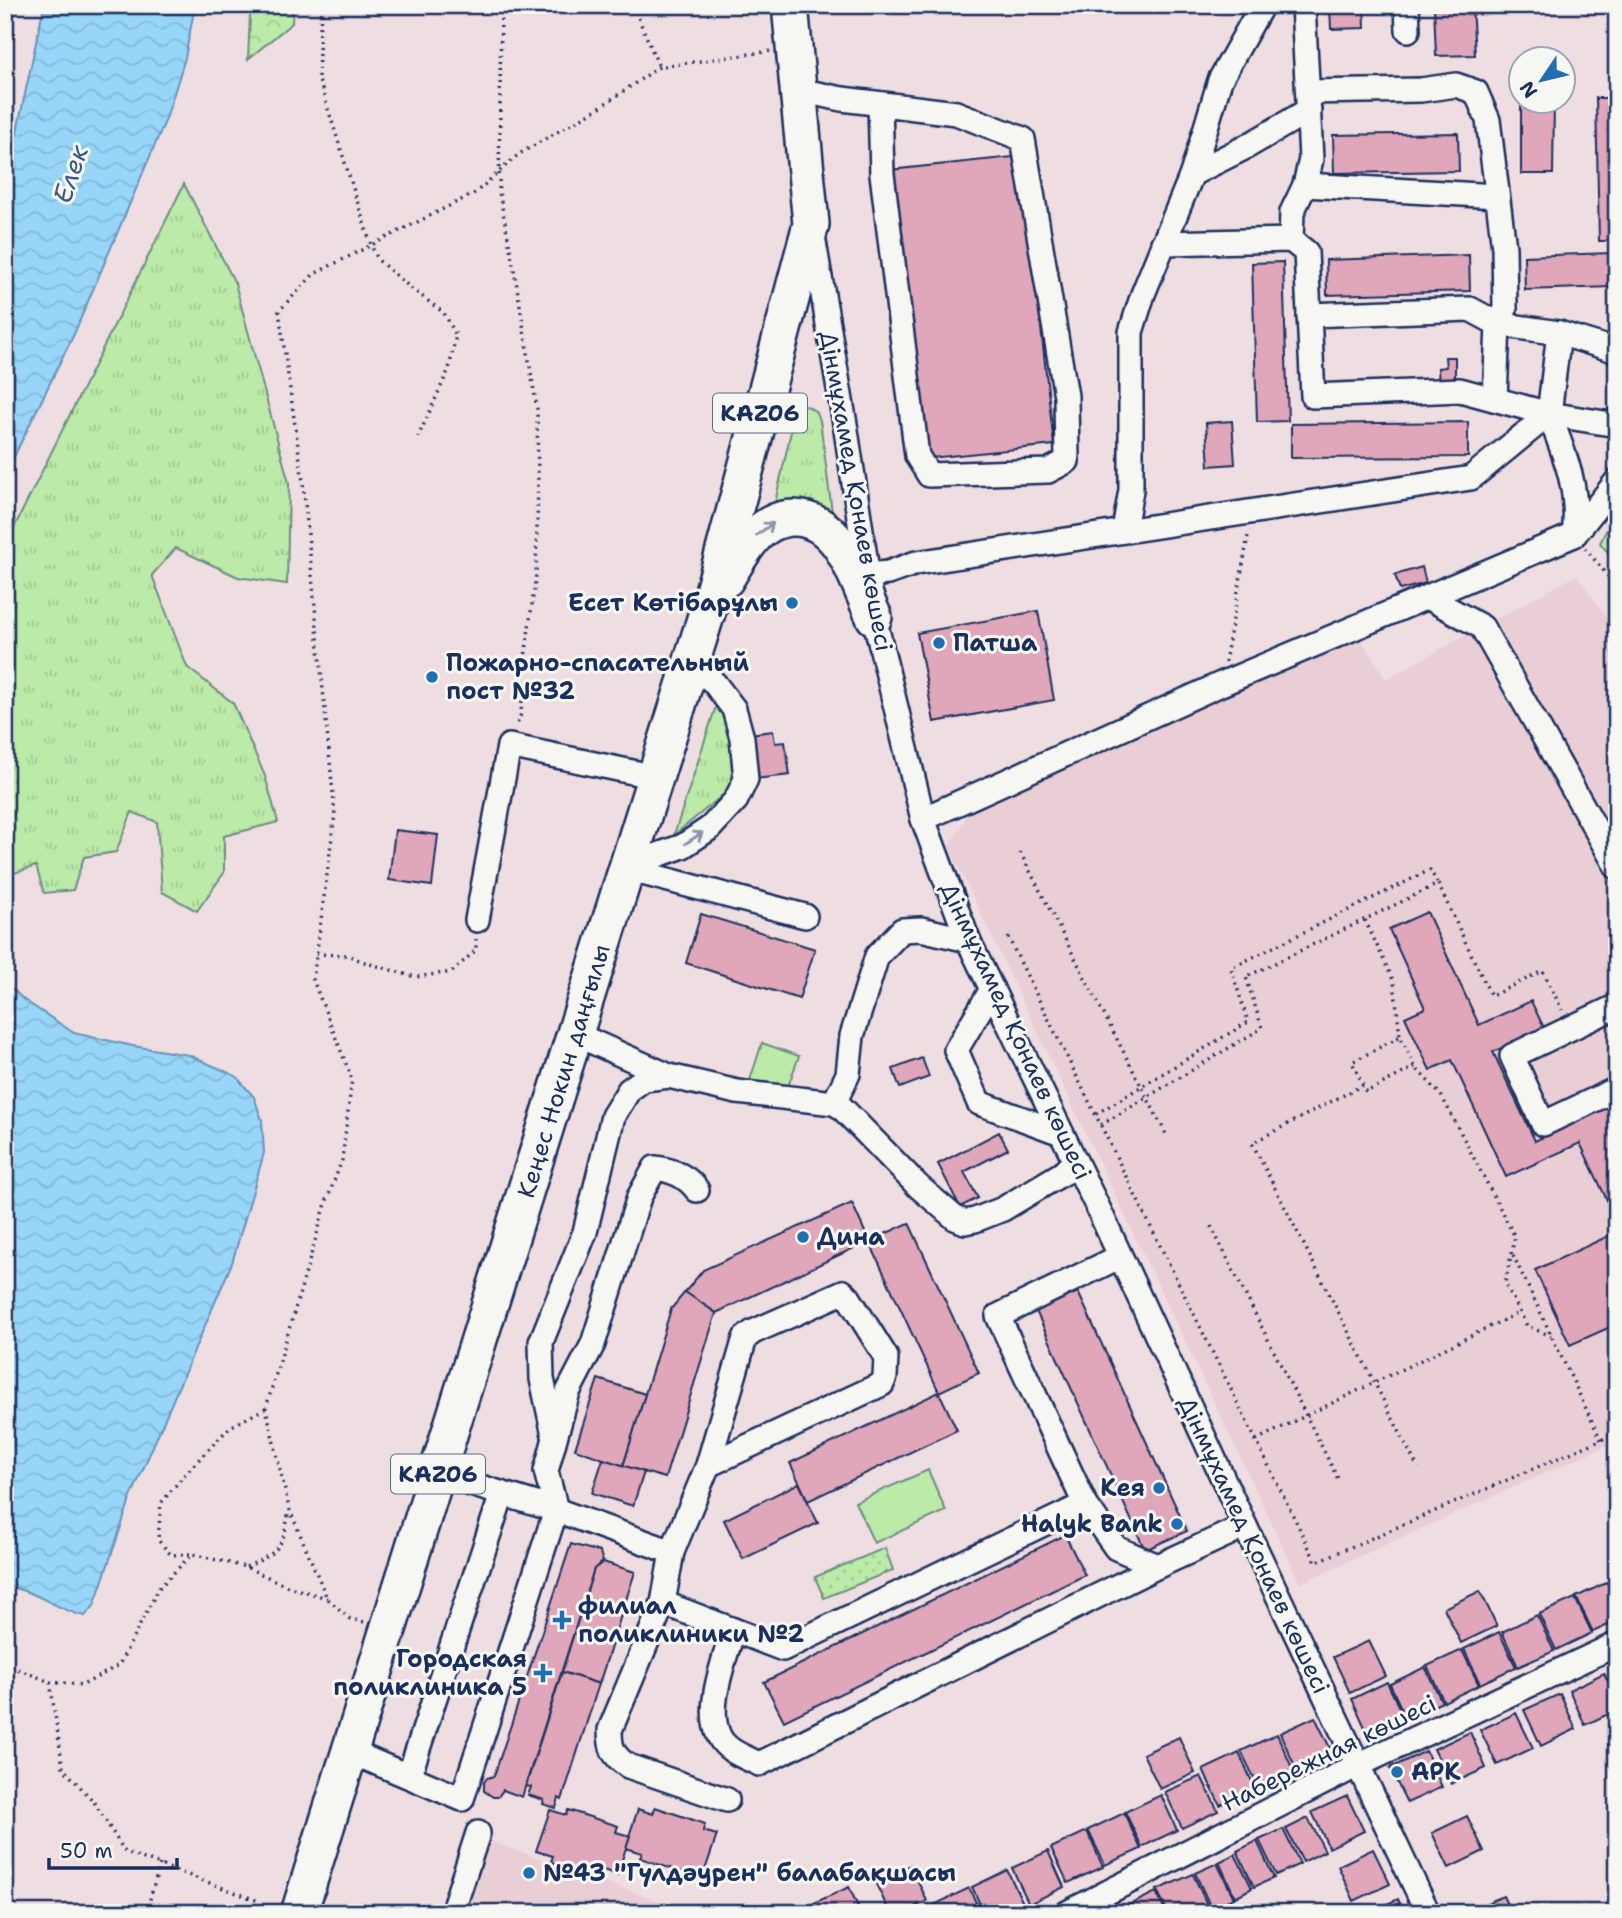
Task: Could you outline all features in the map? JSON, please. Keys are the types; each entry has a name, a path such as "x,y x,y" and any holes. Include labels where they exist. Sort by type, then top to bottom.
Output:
{"highway":[{"name":"Дінмұхамед Қонаев көшесі","path":"790,5 811,224"},
{"name":"Кеңес Нокин даңғылы","path":"299,1913 710,603 811,224"},
{"path":"710,603 758,534 777,521 805,518 813,520 840,545 874,618"}],"street":[{"path":"1124,530 1131,490 1131,332 1143,294 1192,174 1220,80 1262,5"},
{"path":"1290,240 1292,212 1305,185 1311,159 1303,5"},
{"path":"1407,5 1408,30"},
{"path":"1192,174 1246,147 1308,101 1456,85 1476,92 1488,120 1504,248 1506,309 1498,324 1495,399"},
{"path":"798,90 956,113 1023,139 1066,396 1067,461 1048,471 929,475 917,456 882,174 880,104"},
{"path":"1305,185 1497,196"},
{"name":"Дінмұхамед Қонаев көшесі","path":"811,224 874,618 923,818 968,940 1075,1161 1428,1913"},
{"path":"1163,243 1290,240 1306,252 1313,396 1460,390 1549,414 1617,425"},
{"path":"1309,315 1470,309 1498,324 1559,333 1617,351"},
{"path":"1559,333 1549,414 1572,472 1577,516 1574,536"},
{"path":"868,575 888,573 916,563 1471,478 1549,414"},
{"path":"923,818 1221,684 1574,536 1617,481"},
{"path":"1429,598 1482,627 1617,867"},
{"path":"628,864 683,846 710,828 736,800 746,779 742,738 734,709 692,660"},
{"path":"477,920 509,746 656,777"},
{"path":"628,864 805,916"},
{"path":"834,1103 848,1074 852,1036 877,956 902,930 920,929 968,940"},
{"path":"992,989 956,1050 979,1103 1061,1133"},
{"path":"1617,1006 1512,1056 1543,1124 1617,1089"},
{"path":"575,1034 669,1076 737,1092 834,1103 918,1186 955,1218 965,1222 1003,1209 1063,1173 1075,1161"},
{"path":"555,1438 542,1379 541,1342 584,1232 613,1116 629,1090 644,1079 669,1076"},
{"path":"351,1752 462,1799 556,1510 546,1471 568,1392 593,1344 639,1197 655,1168 667,1169 689,1179 697,1190"},
{"path":"1119,1257 998,1316 1085,1504 1116,1548 1158,1566"},
{"path":"708,1465 882,1384 886,1357 849,1297 843,1292 778,1320 745,1338 708,1465 672,1552 663,1603 610,1730 610,1746 616,1758 628,1766 727,1800"},
{"path":"438,1475 556,1510 672,1552"},
{"path":"409,1776 502,1494"},
{"path":"663,1603 783,1649 1085,1504"},
{"path":"733,1630 718,1683 714,1712 719,1737 735,1753 759,1764 1158,1566 1245,1526"},
{"name":"Набережная көшесі","path":"1067,1913 1358,1765 1617,1644"},
{"path":"452,1913 478,1833"}],"path":[{"path":"321,5 318,77 372,245 379,260 444,313 456,335 449,369 418,437"},
{"path":"501,5 499,192 537,409 538,481 536,574 521,714 509,746"},
{"path":"633,5 659,67"},
{"path":"327,1598 289,1508 266,1408 327,1199 342,1160 352,1079 313,980 335,814 303,482 279,311 314,274 475,193 519,154 597,109 659,67 794,48"},
{"path":"1221,684 1253,511"},
{"path":"1574,536 1617,587"},
{"path":"1020,852 1166,1134"},
{"path":"1096,1115 1248,1022 1231,968 1430,870 1491,996 1543,971 1571,1028"},
{"path":"1101,1125 1262,1028 1246,977 1438,884"},
{"path":"1365,919 1394,982 1399,1036 1415,1067 1441,1095 1515,1237 1505,1283 1527,1326 1551,1336"},
{"path":"316,954 346,955 415,977 452,972 476,950 477,920"},
{"path":"1008,937 1316,1562 1617,1433"},
{"path":"1399,1036 1352,1062 1366,1092 1415,1067"},
{"path":"1363,1085 1252,1143 1418,1468"},
{"path":"1211,1226 1339,1481"},
{"path":"1511,1253 1601,1440"},
{"path":"1256,1440 1520,1312"},
{"path":"266,1408 230,1427 161,1503 158,1541 171,1555 192,1554 246,1567 289,1587 327,1598 351,1619 389,1629"},
{"path":"246,1567 272,1556 284,1539 289,1508"},
{"path":"5,1664 50,1682 83,1685 119,1665 159,1588 192,1554"},
{"path":"50,1682 63,1768 94,1802 125,1852 259,1901"},
{"path":"146,1913 160,1864"}],"shaded area":[{"path":"1577,575 1617,632 1617,1441 1300,1583 949,847 969,811 1358,634 1386,679"},
{"name":"№43 \"Гүлдәурен\" балабақшасы","path":"487,1840 676,1907 674,1913 464,1913"}],"green space":[{"path":"254,5 293,5 292,23 248,59 250,15"},
{"path":"184,184 235,283 289,483 287,584 238,577 176,548 152,575 187,667 233,703 265,776 278,822 224,836 224,873 197,911 162,892 157,822 132,812 116,852 84,857 73,890 44,893 36,866 5,876 5,546"},
{"path":"807,406 815,411 820,420 834,527 772,516 794,418 799,407"},
{"path":"1617,509 1617,563 1600,543"},
{"path":"717,703 733,732 734,786 674,835"},
{"path":"762,1043 799,1056 786,1092 750,1080"},
{"path":"928,1470 946,1511 874,1543 855,1502"},
{"path":"885,1548 893,1570 824,1598 815,1577"}],"water":[{"name":"Елек","path":"44,5 195,5 185,58 166,119 74,334 5,475 5,164 16,136"},
{"path":"5,982 24,1000 74,1033 189,1055 236,1076 254,1097 262,1120 264,1153 232,1263 131,1497 94,1606 85,1616 28,1592 5,1586"}],"building":[{"path":"1330,5 1364,5 1365,28 1331,29"},
{"path":"1434,5 1472,5 1475,55 1436,56"},
{"path":"1596,98 1615,98 1617,241 1599,241"},
{"path":"1521,116 1554,116 1553,174 1521,174"},
{"path":"1458,133 1459,171 1334,173 1333,135"},
{"path":"1022,156 1054,445 921,459 890,170"},
{"path":"1611,253 1612,287 1525,290 1524,256"},
{"path":"1469,255 1470,291 1327,295 1326,260"},
{"path":"1283,262 1288,421 1257,422 1252,263"},
{"path":"1445,357 1455,357 1455,388 1439,388 1438,368 1446,367"},
{"path":"1232,421 1235,464 1209,466 1206,423"},
{"path":"1468,422 1468,457 1291,458 1291,424"},
{"path":"1422,567 1426,583 1400,590 1395,575"},
{"path":"1038,611 1054,700 934,722 917,633"},
{"path":"773,731 775,743 785,742 790,775 755,779 749,734"},
{"path":"395,830 438,835 432,886 389,880"},
{"path":"1427,912 1479,1025 1531,1001 1544,1028 1493,1052 1535,1141 1617,1103 1617,1221 1580,1143 1506,1177 1452,1060 1430,1070 1405,1017 1425,1008 1389,929"},
{"path":"701,914 815,949 799,999 686,963"},
{"path":"922,1058 929,1077 900,1088 893,1069"},
{"path":"999,1132 1008,1149 964,1172 978,1198 960,1207 938,1164"},
{"path":"852,1203 869,1241 716,1313 685,1292 703,1270"},
{"path":"909,1223 979,1373 939,1392 869,1241"},
{"path":"1617,1232 1617,1324 1570,1345 1535,1270"},
{"path":"685,1292 716,1313 665,1478 623,1466 671,1309"},
{"path":"1078,1292 1187,1531 1145,1550 1036,1311"},
{"path":"598,1379 645,1394 623,1466 575,1449"},
{"path":"939,1392 957,1430 808,1501 790,1463"},
{"path":"603,1459 644,1472 633,1506 592,1493"},
{"path":"799,1483 818,1523 743,1559 724,1520"},
{"path":"1065,1535 1085,1575 784,1721 764,1682"},
{"name":"филиал поликлиники №2","path":"571,1544 600,1552 603,1562 594,1569 522,1797 503,1790 498,1797 493,1797 484,1791 484,1782 494,1776"},
{"path":"603,1562 635,1572 599,1684 562,1672 594,1569"},
{"path":"1612,1580 1617,1591 1617,1621 1593,1632 1576,1597"},
{"path":"1480,1591 1497,1626 1461,1643 1444,1608"},
{"path":"1575,1598 1592,1633 1556,1650 1539,1614"},
{"path":"1537,1615 1554,1651 1518,1667 1502,1632"},
{"path":"1499,1632 1516,1667 1480,1684 1464,1649"},
{"path":"1369,1641 1386,1676 1350,1693 1333,1657"},
{"path":"1462,1650 1479,1685 1444,1702 1427,1666"},
{"path":"1425,1667 1442,1702 1406,1719 1390,1684"},
{"path":"562,1672 599,1684 562,1800 559,1798 556,1808 543,1804 544,1800 528,1795 531,1787 526,1786"},
{"path":"1604,1673 1617,1700 1617,1710 1585,1725 1569,1690"},
{"path":"1387,1682 1404,1718 1368,1734 1352,1699"},
{"path":"1560,1694 1576,1729 1541,1746 1524,1710"},
{"path":"1516,1713 1533,1748 1497,1765 1480,1730"},
{"path":"1315,1717 1332,1752 1296,1769 1280,1733"},
{"path":"1470,1732 1486,1768 1451,1784 1434,1749"},
{"path":"1277,1734 1293,1770 1258,1786 1241,1751"},
{"path":"1179,1737 1195,1773 1160,1789 1143,1754"},
{"path":"1426,1751 1442,1787 1407,1803 1390,1768"},
{"path":"1239,1753 1255,1788 1220,1805 1203,1770"},
{"path":"1201,1776 1218,1811 1182,1828 1165,1792"},
{"path":"1161,1795 1177,1830 1142,1847 1125,1812"},
{"path":"1347,1796 1364,1831 1329,1848 1312,1812"},
{"path":"655,1807 705,1824 703,1831 717,1835 704,1873 691,1869 690,1875 640,1858 642,1853 625,1848 638,1809 653,1814"},
{"path":"550,1810 566,1815 568,1810 618,1826 616,1832 630,1836 617,1875 601,1869 598,1878 551,1862 553,1856 536,1851"},
{"path":"1124,1813 1141,1849 1105,1865 1088,1830"},
{"path":"1467,1816 1484,1851 1449,1868 1432,1833"},
{"path":"1308,1818 1325,1851 1303,1862 1286,1829"},
{"path":"1283,1829 1300,1864 1276,1875 1259,1840"},
{"path":"1087,1831 1103,1867 1068,1883 1051,1848"},
{"path":"1257,1841 1274,1878 1254,1887 1237,1851"},
{"path":"1373,1849 1390,1884 1354,1901 1338,1866"},
{"path":"1048,1851 1064,1887 1029,1904 1012,1868"},
{"path":"1235,1854 1252,1888 1235,1897 1219,1862"},
{"path":"1217,1863 1234,1898 1211,1908 1195,1873"},
{"path":"911,1865 927,1901 902,1913 890,1913 875,1882"},
{"path":"1007,1870 1024,1905 1008,1913 984,1913 972,1887"},
{"path":"1193,1874 1209,1909 1201,1913 1168,1913 1157,1890"},
{"path":"849,1887 861,1913 818,1913 814,1903"},
{"path":"969,1888 981,1913 937,1913 934,1905"},
{"path":"1156,1892 1166,1913 1122,1913 1121,1909"},
{"path":"1503,1896 1511,1913 1467,1913 1467,1912"},
{"path":"1398,1899 1404,1913 1367,1913"}],"place":[{"name":"Есет Көтібарұлы","path":"792,603"},
{"name":"Патша","path":"939,643"},
{"name":"Пожарно-спасательный пост №32","path":"432,677"},
{"name":"Дина","path":"803,1237"},
{"name":"Кея","path":"1159,1488"},
{"name":"Halyk Bank","path":"1177,1524"},
{"name":"филиал поликлиники №2","path":"562,1620"},
{"name":"Городская поликлиника 5","path":"543,1673"},
{"name":"АРК","path":"1397,1772"},
{"name":"№43 \"Гүлдәурен\" балабақшасы","path":"529,1873"}]}
